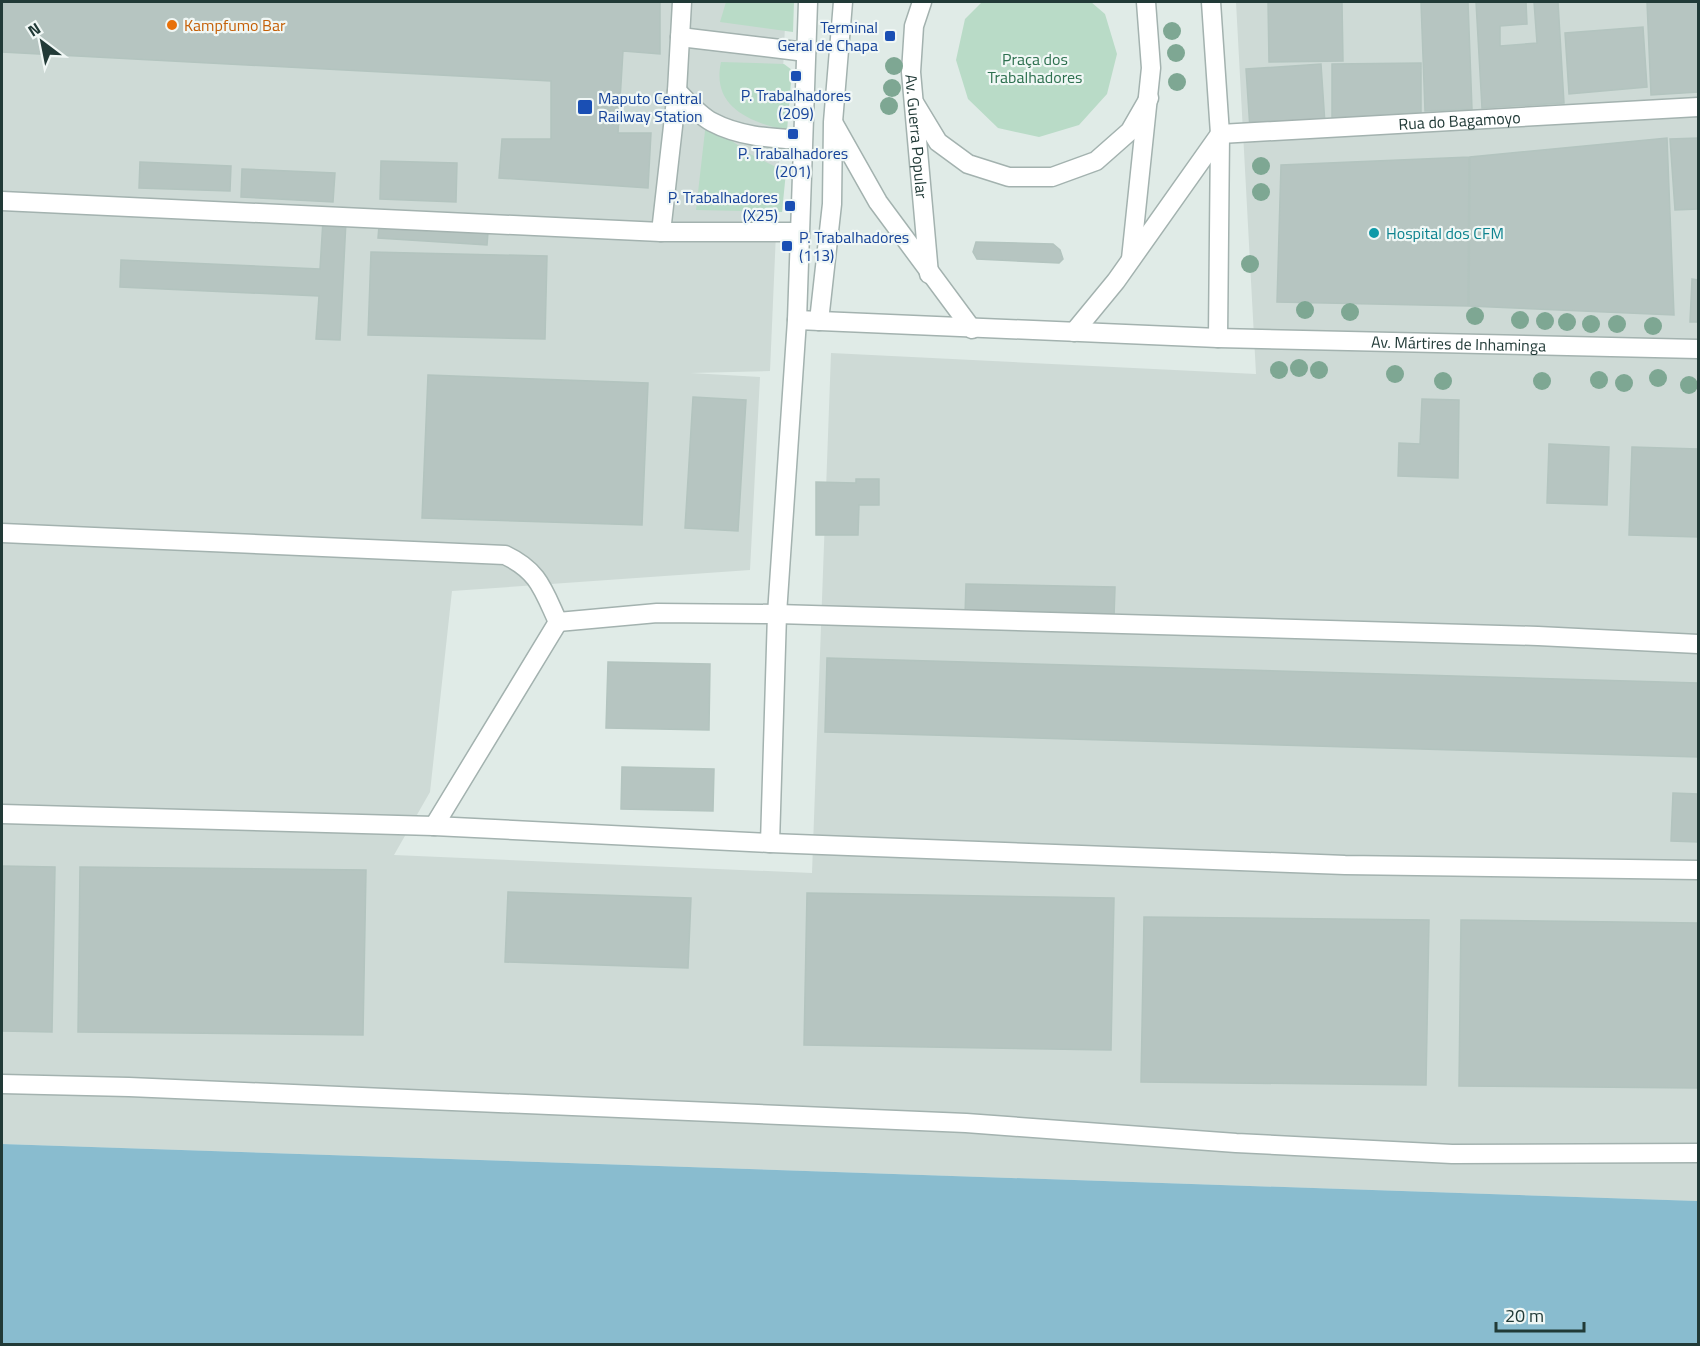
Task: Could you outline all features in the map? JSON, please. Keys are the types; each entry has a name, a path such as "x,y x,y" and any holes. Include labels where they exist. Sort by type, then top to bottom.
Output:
{"street":[{"path":"661,232 677,91 682,2"},
{"path":"770,843 777,615 797,320 798,232 808,2"},
{"path":"819,321 832,204 833,122 843,2"},
{"name":"Av. Guerra Popular","path":"922,2 914,26 910,72 915,104 929,274"},
{"path":"1131,261 1151,68 1146,2"},
{"path":"797,320 1218,338 1220,134 1211,2"},
{"path":"680,37 806,52"},
{"path":"677,91 710,121 717,124 754,136 802,140"},
{"path":"915,104 938,142 968,164 1009,177 1052,177 1096,161 1130,131 1149,98"},
{"name":"Rua do Bagamoyo","path":"1220,134 1698,107"},
{"path":"833,122 878,202 929,274 972,329"},
{"path":"1074,332 1131,261 1220,134"},
{"path":"2,201 661,232 798,232"},
{"name":"Av. Mártires de Inhaminga","path":"1218,338 1698,349"},
{"path":"2,532 504,555 522,563 537,577 558,622"},
{"path":"558,622 657,613 777,615 1538,636 1698,644"},
{"path":"434,826 558,622"},
{"path":"2,814 434,826 770,843 1346,865 1698,870"},
{"path":"2,1084 966,1123 1236,1143 1452,1154 1698,1153"}],"shaded area":[{"path":"2,2 786,2 770,371 691,373 760,377 750,570 452,591 430,792 394,855 812,873 831,353 1256,374 1236,2 1698,2 1698,1201 2,1144"}],"green space":[{"path":"726,2 794,2 793,32 720,22"},
{"name":"Praça dos Trabalhadores","path":"982,2 1091,2 1105,14 1117,54 1107,94 1079,125 1039,137 998,128 968,99 956,60 965,19"},
{"path":"721,62 784,64 792,70 787,131 760,123 728,102 719,78"},
{"path":"706,122 750,154 786,172 782,212 696,210"}],"water":[{"path":"2,1144 1698,1201 1698,1344 2,1344"}],"building":[{"name":"Maputo Central Railway Station","path":"3,2 660,2 660,54 623,51 618,133 651,133 648,188 499,178 502,139 551,139 551,81 2,52"},
{"path":"1268,2 1342,2 1343,61 1269,62"},
{"path":"1421,2 1468,2 1472,109 1425,111"},
{"path":"1476,2 1526,2 1527,24 1500,26 1500,46 1537,43 1534,2 1558,2 1564,103 1482,108"},
{"path":"1647,2 1698,2 1698,92 1651,95"},
{"path":"1643,27 1647,87 1569,94 1565,33"},
{"path":"1421,63 1421,121 1332,122 1332,64"},
{"path":"1321,64 1325,124 1250,129 1246,69"},
{"path":"1667,138 1674,315 1469,306 1470,157"},
{"path":"1698,138 1698,209 1675,210 1670,139"},
{"name":"Hospital dos CFM","path":"1469,157 1468,306 1277,302 1281,165"},
{"path":"381,161 457,163 456,202 380,199"},
{"path":"140,162 231,166 230,191 139,188"},
{"path":"242,169 335,173 333,202 241,197"},
{"path":"380,214 489,220 487,245 378,238"},
{"path":"323,220 346,221 340,340 316,339 319,296 120,287 121,260 320,269"},
{"path":"976,242 1053,244 1060,250 1063,259 1059,263 977,259 973,252"},
{"path":"371,252 547,256 545,339 368,335"},
{"path":"1692,279 1698,280 1698,322 1690,322"},
{"path":"428,375 648,383 642,525 422,518"},
{"path":"693,397 746,400 738,531 685,528"},
{"path":"1422,399 1459,400 1458,478 1398,476 1399,443 1420,444"},
{"path":"1549,444 1609,447 1607,505 1547,503"},
{"path":"1632,447 1698,449 1698,537 1629,535"},
{"path":"856,479 879,479 879,505 859,505 858,535 816,535 816,482 856,483"},
{"path":"966,584 1115,587 1114,618 965,616"},
{"path":"827,658 1698,683 1698,757 825,732"},
{"path":"608,662 710,664 709,730 606,728"},
{"path":"622,767 714,769 713,811 621,809"},
{"path":"1673,793 1698,794 1698,842 1671,841"},
{"path":"2,866 55,867 52,1032 2,1031"},
{"path":"80,867 366,870 363,1035 78,1032"},
{"path":"508,892 691,898 688,968 505,962"},
{"path":"807,893 1114,898 1111,1050 804,1045"},
{"path":"1144,917 1429,920 1426,1085 1141,1082"},
{"path":"1461,920 1698,923 1698,1088 1459,1086"}],"place":[{"name":"Kampfumo Bar","path":"172,25"},
{"name":"Terminal Geral de Chapa","path":"890,36"},
{"name":"P. Trabalhadores (209)","path":"796,76"},
{"name":"Maputo Central Railway Station","path":"585,107"},
{"name":"P. Trabalhadores (201)","path":"793,134"},
{"name":"P. Trabalhadores (X25)","path":"790,206"},
{"name":"Hospital dos CFM","path":"1374,233"},
{"name":"P. Trabalhadores (113)","path":"787,246"}]}
